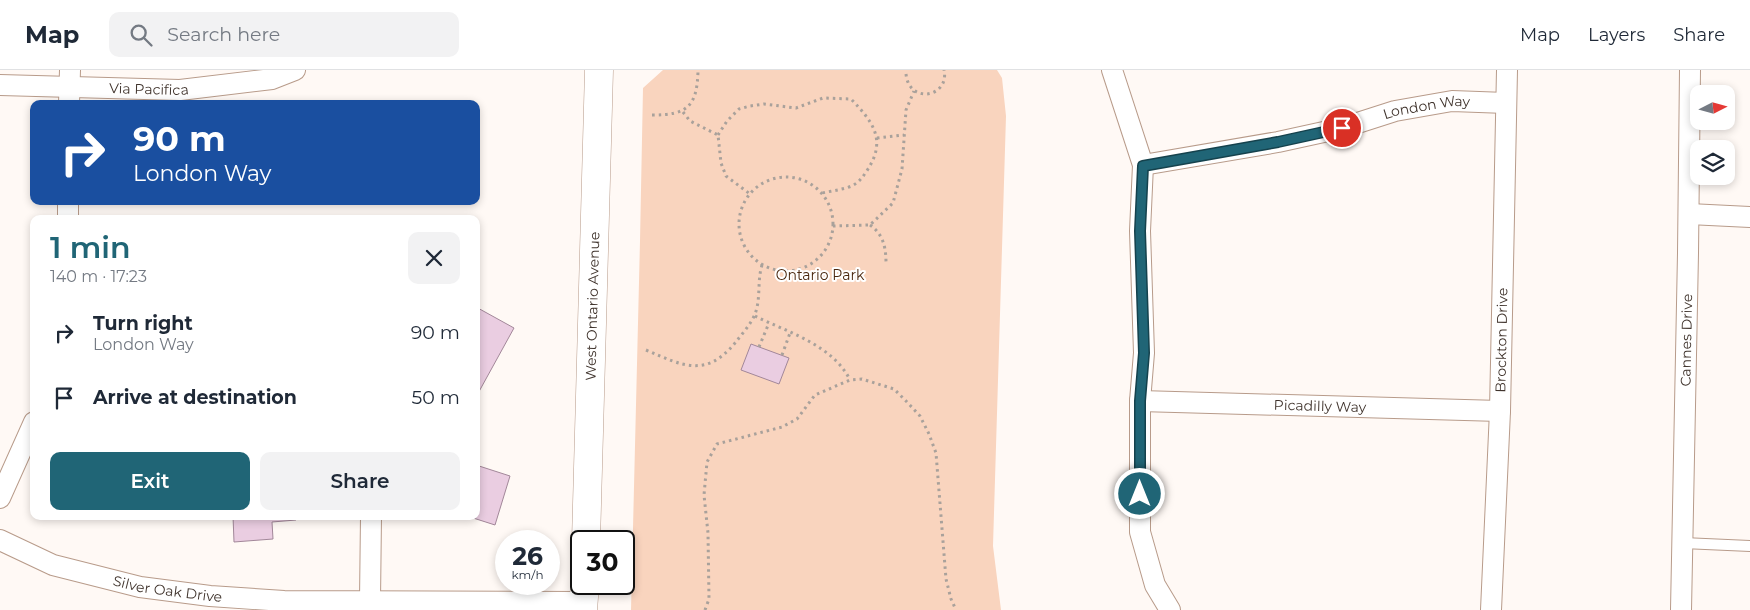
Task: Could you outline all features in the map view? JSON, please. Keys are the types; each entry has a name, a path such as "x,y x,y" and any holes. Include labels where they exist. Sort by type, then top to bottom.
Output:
{"main road":[{"name":"West Ontario Avenue","path":"586,530 599,70"}],"street":[{"name":"Via Pacifica","path":"0,85 180,90 272,79 295,70"},
{"path":"1112,70 1143,166 1140,231 1144,353 1140,401 1140,532 1155,585 1170,610"},
{"name":"Brockton Drive","path":"1491,610 1500,411 1507,70"},
{"name":"Cannes Drive","path":"1681,610 1690,70"},
{"name":"London Way","path":"1143,166 1287,140 1342,128 1395,111 1452,101 1506,103"},
{"path":"1689,214 1750,217"},
{"name":"Picadilly Way","path":"1140,401 1500,411"},
{"path":"0,498 30,431"},
{"path":"370,600 371,520"},
{"name":"Silver Oak Drive","path":"0,540 53,565 140,587 210,596 284,601 370,600 520,603 585,601"}],"lane":[{"path":"1683,543 1750,546"}],"path":[{"path":"906,74 907,81 914,91 926,94 938,90 944,79 944,70"},
{"path":"652,115 668,115 683,112 698,88 698,71"},
{"path":"870,225 893,203 902,169 906,110 914,91"},
{"path":"750,194 726,176 721,164 718,135 727,121 740,109 750,106 764,104 796,108 823,98 850,99 868,116 877,138 874,160 862,179 850,187 822,193"},
{"path":"683,112 690,120 718,135"},
{"path":"877,138 904,135"},
{"path":"778,177 794,177 809,183 822,193 833,214 834,226 830,242 822,256 808,266 793,271 777,271 762,265 749,254 741,240 739,224 742,208 750,194 762,183 778,177"},
{"path":"834,226 870,225 877,230 886,246 886,263"},
{"path":"646,350 674,362 701,366 715,361 726,354 754,316 758,304 758,277 762,265"},
{"path":"754,316 811,343 830,356 845,371 850,380"},
{"path":"760,347 769,323"},
{"path":"782,355 790,333"},
{"path":"705,610 709,599 708,533 704,495 707,462 717,444 782,427 797,419 814,395 850,380 862,379 894,389 920,416 930,434 936,453 946,579 956,610"}],"green space":[{"name":"Ontario Park","path":"663,70 997,70 1002,78 1006,116 993,546 1001,610 631,610 631,595 635,595 635,530 633,530 643,88"}],"building":[{"path":"480,309 514,328 480,390"},
{"path":"751,344 789,358 779,384 741,370"},
{"path":"480,466 510,476 495,525 479,520"},
{"path":"233,520 296,520 272,522 273,539 234,542"}],"route":[{"path":"1140,494 1140,401 1144,353 1140,231 1143,166 1278,142 1342,128"}]}
